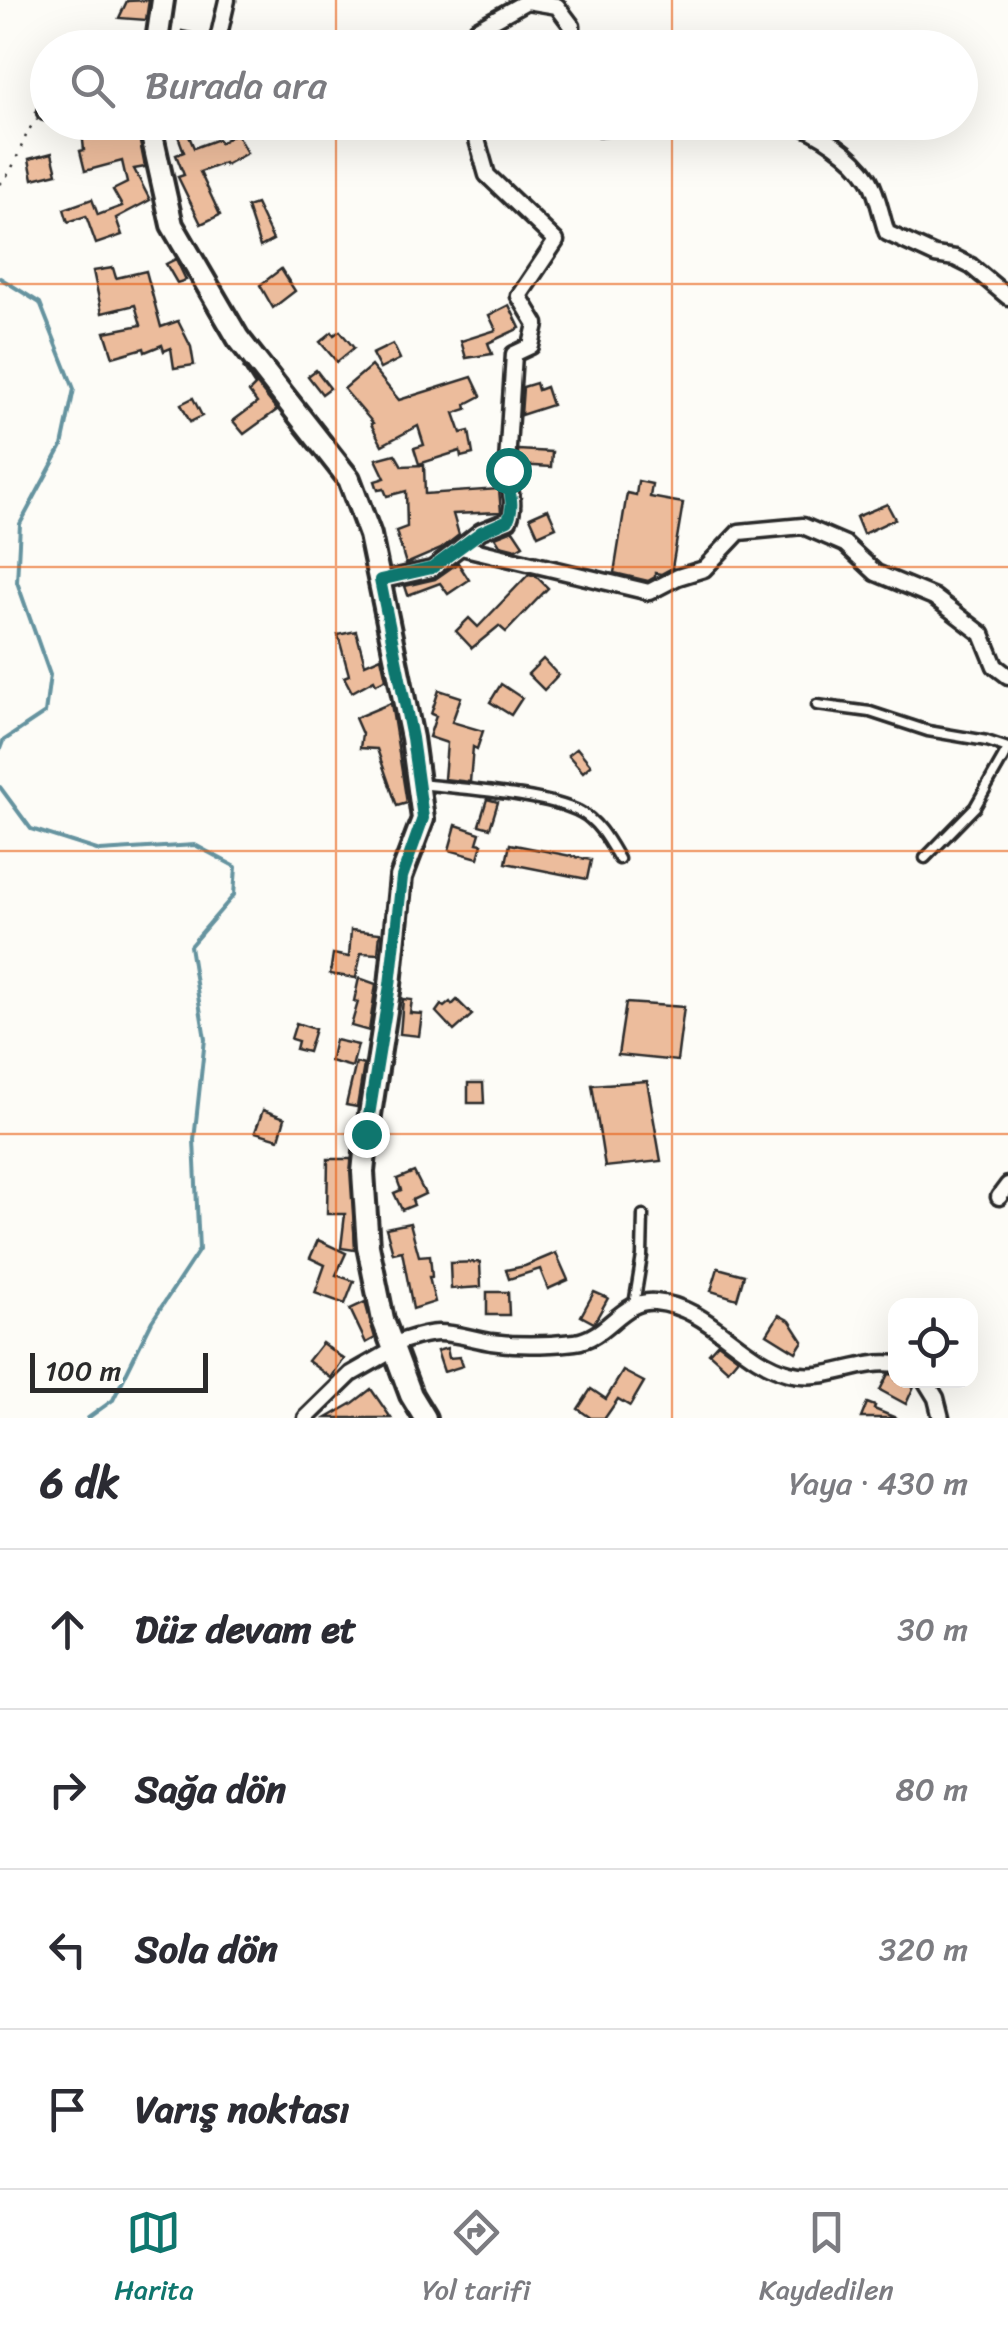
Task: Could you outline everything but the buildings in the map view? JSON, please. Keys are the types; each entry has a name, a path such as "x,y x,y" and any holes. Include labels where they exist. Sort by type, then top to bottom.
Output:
{"street":[{"path":"159,30 163,0"},
{"path":"220,30 227,0"},
{"path":"477,30 527,0 556,6 572,30"},
{"path":"153,140 172,225 238,338 349,478 370,535 380,580 420,784 423,818 402,877 363,1172 372,1279 382,1320 411,1395 425,1418"},
{"path":"380,580 432,568 481,532 508,520 512,513 506,479 514,354 532,346 536,324 518,296 556,241 487,175 477,140"},
{"path":"826,140 870,181 887,233 935,256 955,258 1008,297"},
{"path":"461,547 649,592 678,577 704,570 739,532 803,526 845,544 876,572 934,598 982,634 995,666 1008,676"},
{"path":"306,1418 351,1374 394,1346 440,1333 516,1344 580,1341 600,1333 634,1305 653,1302 693,1312 742,1350 789,1373 815,1376 888,1364"},
{"path":"930,1388 941,1418"}],"lane":[{"path":"817,705 870,712 928,731 1008,748 975,807 925,858"},
{"path":"420,784 555,804 581,812 595,823 619,859"},
{"path":"634,1305 642,1256 643,1215"}],"path":[{"path":"0,184 21,154 30,127"}],"waterway":[{"path":"0,278 40,303 74,389 62,446 20,524 17,582 50,675 45,713 3,741 0,749"},
{"path":"0,787 31,829 100,851 195,845 236,867 234,895 190,946 205,1039 194,1140 199,1250 152,1321 113,1400 88,1418"}],"route":[{"path":"366,1134 390,985 402,877 423,818 412,738 380,580 432,568 481,532 508,520 512,498 506,479 508,470"}]}
